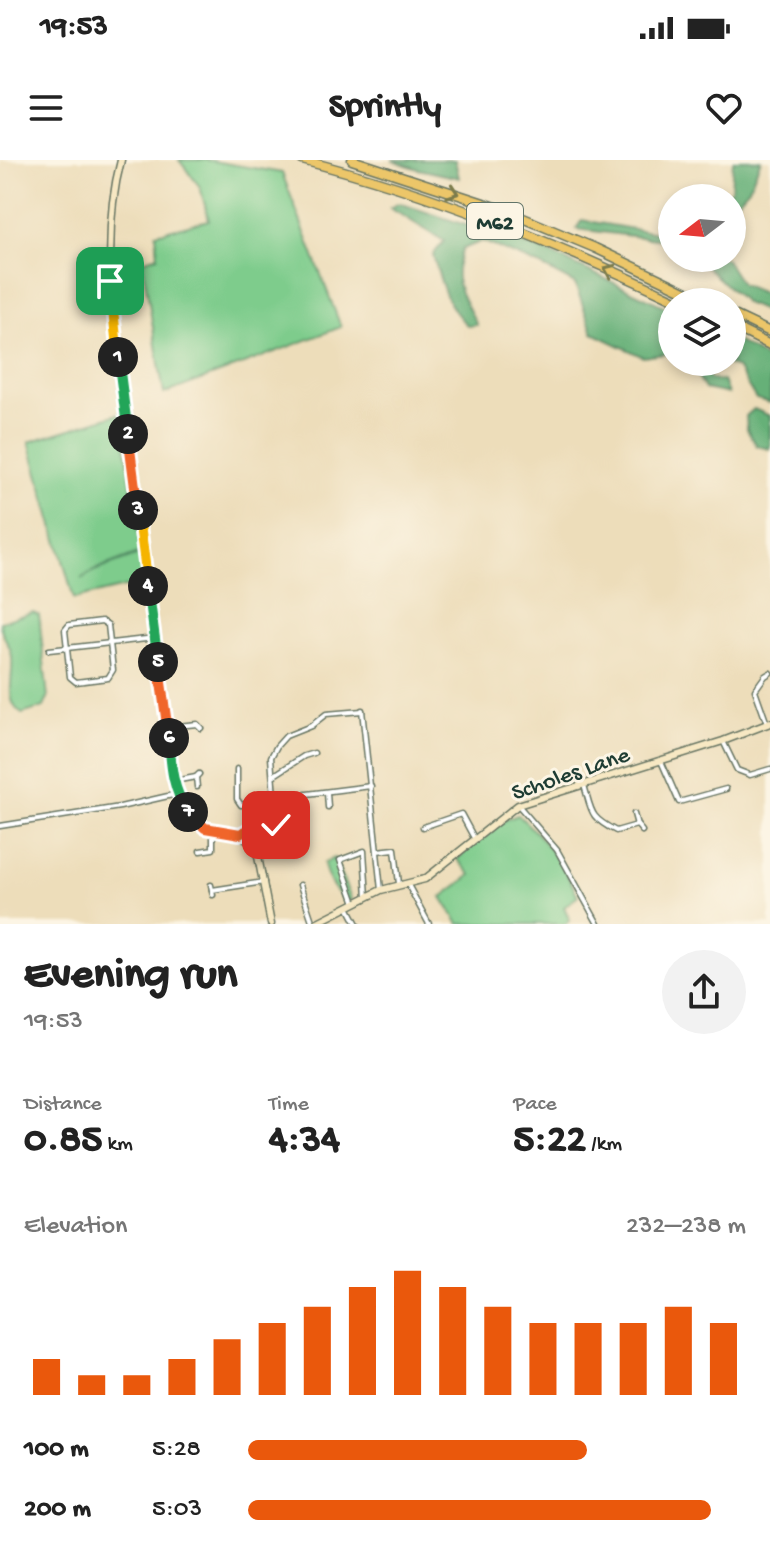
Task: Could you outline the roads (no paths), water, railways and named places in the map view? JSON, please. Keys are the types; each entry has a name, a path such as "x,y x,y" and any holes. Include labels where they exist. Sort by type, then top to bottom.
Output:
{"highway":[{"name":"M62","path":"302,160 488,218 658,292"},
{"name":"M62","path":"352,160 499,208 595,248 679,288"},
{"path":"746,321 770,332"},
{"path":"746,333 770,345"}],"main road":[{"path":"121,160 113,188 109,231 110,278 174,781 177,794 191,817 201,826 240,834 260,845 271,924"},
{"name":"Scholes Lane","path":"313,924 329,921 381,890 425,879 518,805 723,741 768,723"}],"street":[{"path":"102,621 108,625 110,643 113,670 108,678 76,682 70,677 65,630 69,625 102,621"},
{"path":"49,650 155,638"},
{"name":"Scholes Lane","path":"768,723 755,690 770,673"},
{"path":"276,825 260,845 287,852 276,825 271,757 277,746 286,736 311,726 326,714 362,709 381,890"},
{"path":"168,727 197,724 201,728"},
{"path":"723,741 737,770 750,775 770,769"},
{"path":"273,776 314,753"},
{"path":"661,761 679,802 726,789"},
{"path":"237,769 237,799 241,805 371,786"},
{"path":"174,781 198,775 197,787"},
{"path":"584,785 593,816 598,822 616,831 637,825"},
{"path":"327,792 328,807"},
{"path":"0,826 120,807 177,794"},
{"path":"518,805 557,850 598,924"},
{"path":"240,834 276,812"},
{"path":"423,827 461,814 474,838"},
{"path":"634,814 642,831"},
{"path":"213,829 214,857"},
{"path":"200,851 213,849"},
{"path":"377,851 395,849 403,884 429,924"},
{"path":"355,903 340,860 364,851 367,897"},
{"path":"212,890 264,882"},
{"path":"300,885 313,924"},
{"path":"348,907 357,924"}]}
